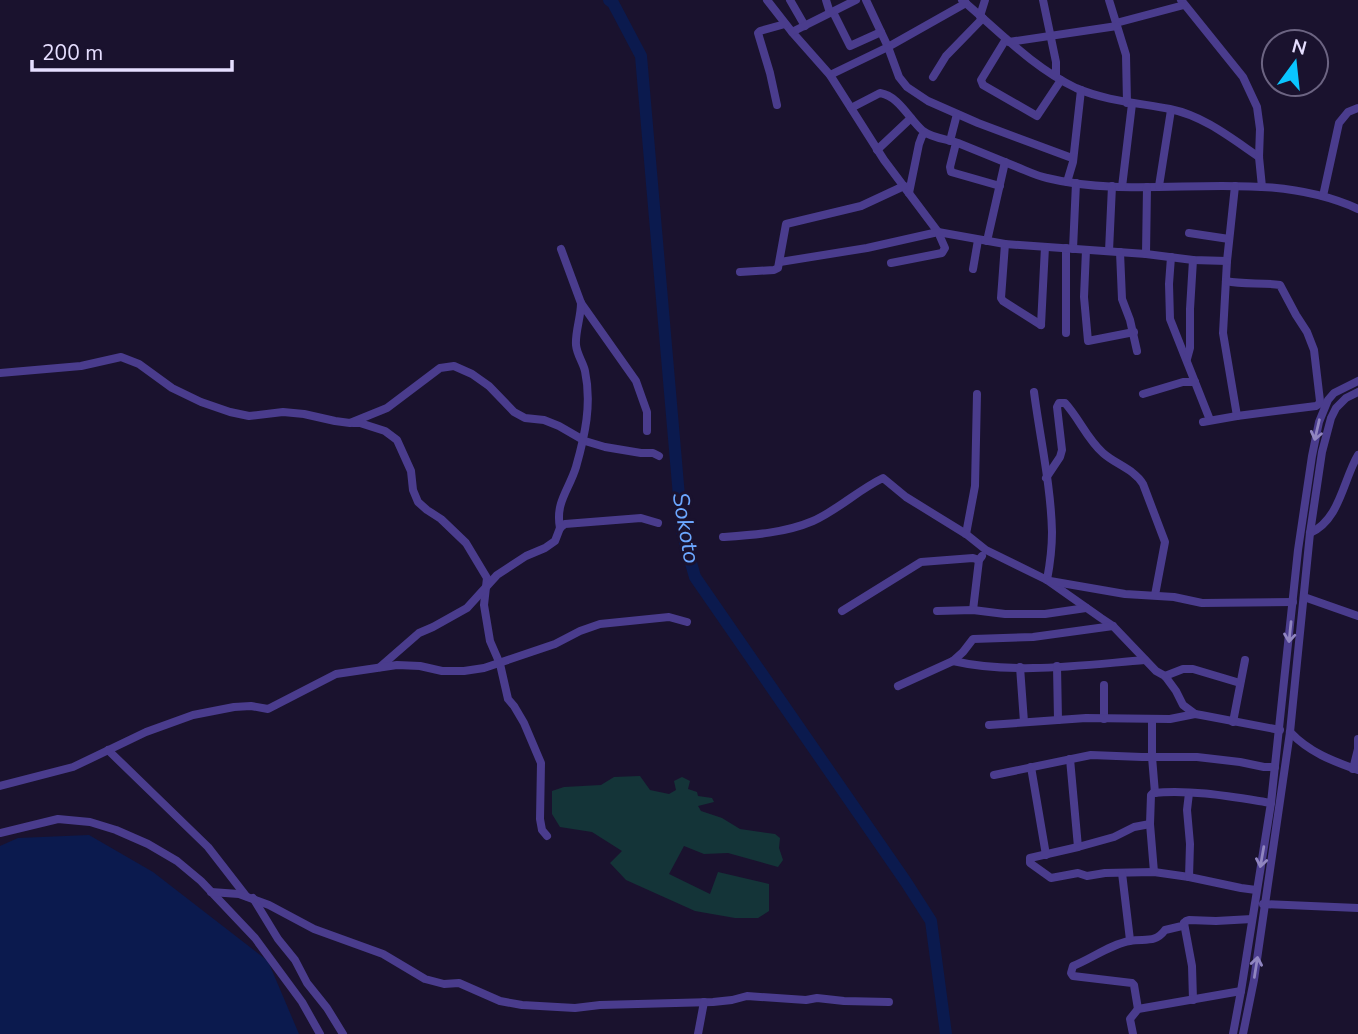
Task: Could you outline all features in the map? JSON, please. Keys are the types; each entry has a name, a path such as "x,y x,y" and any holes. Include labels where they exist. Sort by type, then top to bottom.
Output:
{"street":[{"path":"767,0 830,75 877,150 938,232 945,248 942,253 891,263"},
{"path":"790,0 805,26"},
{"path":"826,0 850,46 881,32"},
{"path":"792,32 856,0"},
{"path":"866,0 902,82 928,101 1072,159"},
{"path":"933,77 946,56 982,17 985,0"},
{"path":"1007,41 981,80 983,85 1037,116 1058,78 1042,0"},
{"path":"1109,251 1130,104 1126,55 1110,0"},
{"path":"830,75 888,47 964,1 1014,48 1058,78 1081,90 1130,104 1193,116 1217,128 1259,157"},
{"path":"1007,41 1051,37 1117,25 1183,2 1243,76 1257,107 1262,187"},
{"path":"777,105 758,33 785,24"},
{"path":"1066,333 1072,159 1081,90"},
{"path":"850,108 881,92 894,100 926,133 1045,178 1117,187 1274,188 1323,196 1358,209"},
{"path":"1323,196 1339,123 1348,112 1358,108"},
{"path":"1159,186 1171,110"},
{"path":"957,114 951,172 1000,186"},
{"path":"877,150 911,118"},
{"path":"906,189 919,144 926,133"},
{"path":"972,269 1000,186 1005,162"},
{"path":"1234,186 1223,333 1237,416"},
{"path":"1146,254 1147,187"},
{"path":"740,272 778,268 786,224 861,206 906,189"},
{"path":"780,262 867,248 938,232 1005,244 1227,261"},
{"path":"1189,233 1229,239"},
{"path":"1005,244 1001,298 1041,326 1045,247"},
{"path":"561,249 581,303 636,381 647,412 647,431"},
{"path":"1086,250 1084,297 1088,341 1133,331"},
{"path":"1120,252 1122,299 1137,351"},
{"path":"1171,257 1170,319 1187,359 1207,421 1319,404 1314,350 1307,331 1280,285 1226,281"},
{"path":"1187,359 1190,348 1193,260"},
{"path":"560,528 559,507 573,475 587,422 588,391 576,344 581,303"},
{"path":"0,373 80,366 121,357 139,364 172,388 229,412 249,416 283,412 360,423 385,431 397,440 411,471 413,490 418,502 466,543 486,578 485,619 490,641 500,664 508,699 524,723 541,764 540,819 542,830 547,836"},
{"path":"350,423 387,408 440,368 454,366 489,386 514,412 525,418 544,420 605,447 659,456"},
{"path":"1243,1034 1266,904 1285,731 1304,597 1307,565 1303,551 1312,456 1319,422 1331,396 1358,381"},
{"path":"1143,394 1195,382"},
{"path":"1034,392 1052,532 1047,580"},
{"path":"1233,1034 1275,767 1285,731 1297,564 1310,533 1322,452 1331,418 1341,402 1358,393"},
{"path":"966,534 975,486 977,394"},
{"path":"1046,478 1061,454 1057,407 1059,403 1065,403 1103,453 1134,474 1143,484 1165,542 1155,595"},
{"path":"1310,533 1322,525 1336,505 1358,455"},
{"path":"723,537 768,533 811,522 883,478 906,497 966,534 986,550 1047,580 1113,626 1156,671 1166,676 1183,705 1195,714"},
{"path":"380,667 419,633 467,608 496,575 555,541 560,528 565,524 641,518 658,523"},
{"path":"973,610 979,559 986,550"},
{"path":"842,611 921,562 979,559"},
{"path":"1047,580 1125,594 1155,595 1209,604 1293,602"},
{"path":"1304,597 1358,616"},
{"path":"937,611 1045,614 1086,608"},
{"path":"0,786 73,767 146,733 193,715 234,707 268,709 336,674 397,665 464,671 500,664 600,624 669,617 687,622"},
{"path":"898,686 953,661 973,639 1033,636 1113,626"},
{"path":"953,661 985,667 1020,667 1145,660"},
{"path":"1233,722 1245,660"},
{"path":"1057,666 1058,720"},
{"path":"1020,667 1024,722"},
{"path":"1166,676 1182,668 1193,669 1240,683"},
{"path":"1104,685 1104,719"},
{"path":"989,724 1170,719 1195,714 1285,731 1329,760 1355,769 1358,738"},
{"path":"1152,719 1155,793"},
{"path":"108,750 208,847 295,960 343,1034"},
{"path":"993,775 1091,755 1197,757 1275,767"},
{"path":"1070,759 1077,847"},
{"path":"1031,767 1046,855"},
{"path":"1154,872 1150,824 1151,795 1189,793 1271,803"},
{"path":"1189,793 1189,877"},
{"path":"0,833 58,819 90,822 148,844 177,861 201,881 255,938 302,1002 320,1034"},
{"path":"1150,824 1135,827 1114,837 1030,858 1030,863 1049,878 1077,873 1087,876 1154,872 1256,890"},
{"path":"1122,873 1130,940"},
{"path":"211,892 239,894 269,905 314,929 383,954 425,979 444,984 459,983 500,1001 522,1005 575,1008 704,1002 747,996 890,1002"},
{"path":"1255,903 1358,908"},
{"path":"1138,1009 1132,983 1073,976 1073,967 1130,940 1154,940 1165,930 1182,926 1189,920 1252,919"},
{"path":"1184,923 1192,966 1194,1000"},
{"path":"1133,1034 1130,1019 1138,1009 1241,991"},
{"path":"698,1034 704,1002"}],"green space":[{"path":"640,776 650,790 669,794 676,790 674,781 682,777 690,781 688,789 697,792 698,796 712,798 714,802 698,806 701,811 722,818 740,829 775,834 780,838 779,848 783,860 778,867 728,853 704,854 684,846 669,874 710,894 718,872 769,884 769,911 758,918 735,918 695,911 626,880 610,863 622,851 592,832 560,827 552,814 552,791 564,787 601,785 614,777"}],"shaded area":[{"path":"89,835 153,872 268,961 299,1034 0,1034 0,846 18,838"}],"waterway":[{"name":"Sokoto","path":"609,0 641,56 682,531 695,577 931,921 946,1034"}]}
